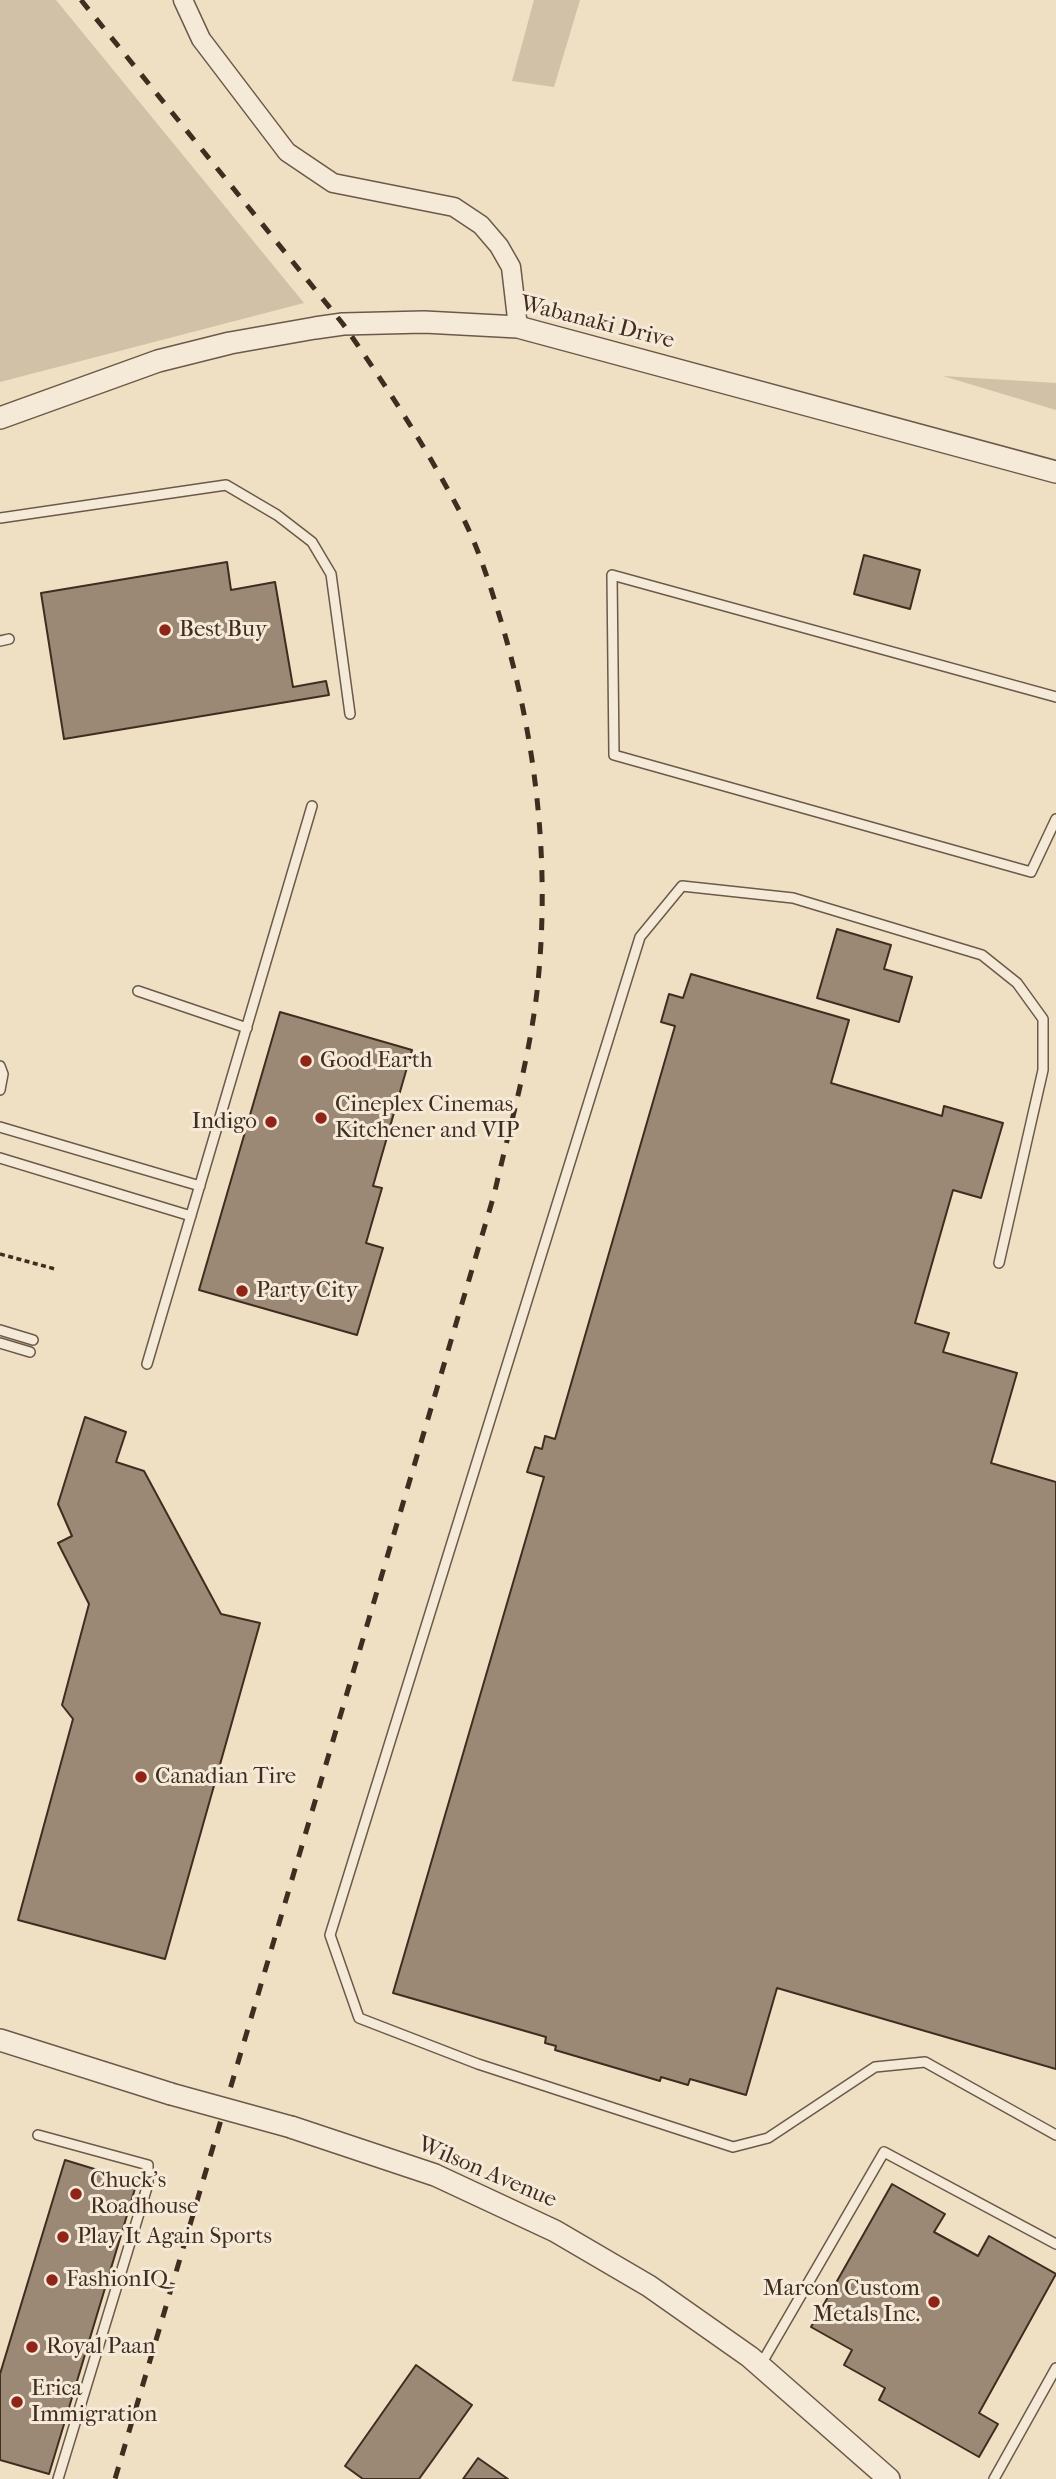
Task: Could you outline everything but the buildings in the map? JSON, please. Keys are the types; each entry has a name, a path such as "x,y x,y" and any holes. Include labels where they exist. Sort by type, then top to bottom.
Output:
{"street":[{"path":"183,0 201,38 287,152 333,183 454,207 481,225 499,246 511,267 518,327"},
{"name":"Wabanaki Drive","path":"0,418 158,361 230,343 343,324 424,322 518,327 1056,472"},
{"name":"Wilson Avenue","path":"0,2040 171,2094 290,2127 435,2175 555,2231 649,2286 760,2366 889,2479"}],"lane":[{"path":"0,518 226,485 277,515 312,542 331,574 350,714"},
{"path":"1056,697 611,575 614,755 1031,872 1056,819"},
{"path":"147,1364 312,806"},
{"path":"999,1263 1043,1070 1043,1019 1017,983 982,955 793,898 682,886 640,937 330,1935 359,2018 478,2064 733,2147 768,2138 875,2067 925,2062 1056,2135"},
{"path":"138,991 247,1028"},
{"path":"0,1066 4,1074 0,1090"},
{"path":"0,1126 200,1186"},
{"path":"0,1158 191,1216"},
{"path":"0,1330 33,1340"},
{"path":"0,1343 30,1352"},
{"path":"38,2135 148,2165 148,2183 58,2479"},
{"path":"760,2366 884,2152 1056,2244"},
{"path":"994,2479 1056,2368"}],"path":[{"path":"0,1254 55,1269"}],"shaded area":[{"path":"0,0 56,0 304,303 0,382"},
{"path":"534,0 580,0 554,87 512,81"},
{"path":"943,376 1056,383 1056,410"}],"railway":[{"path":"81,0 343,324 404,416 460,512 478,552 501,621 523,710 537,800 542,891 535,1009 494,1195 115,2479"}],"place":[{"name":"Best Buy","path":"165,630"},
{"name":"Good Earth","path":"306,1061"},
{"name":"Cineplex Cinemas Kitchener and VIP","path":"321,1118"},
{"name":"Indigo","path":"271,1122"},
{"name":"Party City","path":"242,1291"},
{"name":"Canadian Tire","path":"141,1777"},
{"name":"Chuck's Roadhouse","path":"76,2194"},
{"name":"Play It Again Sports","path":"63,2237"},
{"name":"FashionIQ","path":"52,2280"},
{"name":"Marcon Custom Metals Inc.","path":"934,2302"},
{"name":"Royal Paan","path":"32,2347"},
{"name":"Erica Immigration","path":"17,2402"}]}
